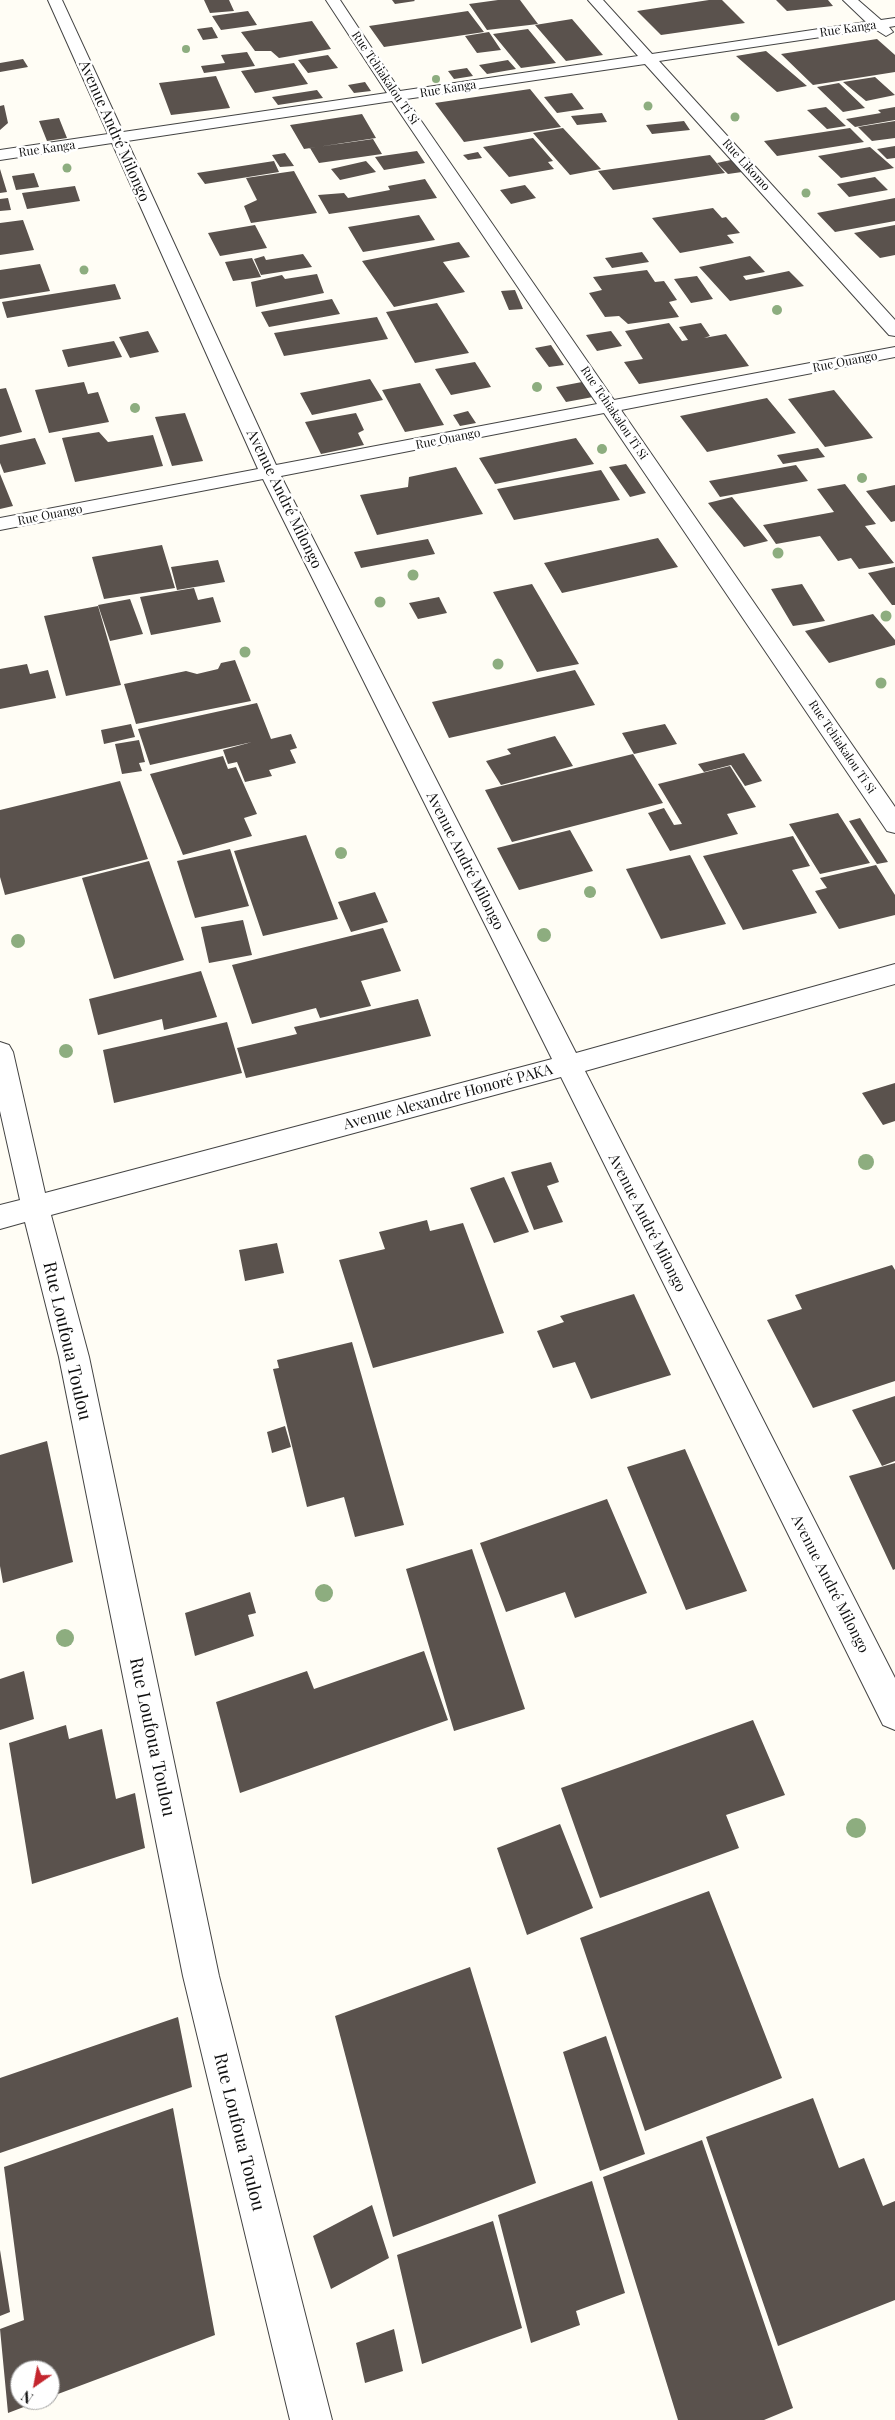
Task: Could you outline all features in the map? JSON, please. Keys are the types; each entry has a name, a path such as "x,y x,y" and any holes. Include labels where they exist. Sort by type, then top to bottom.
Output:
{"street":[{"name":"Avenue André Milongo","path":"55,0 270,473 895,1712"},
{"name":"Rue Tchiakalou Ti Si","path":"333,0 397,97 895,825"},
{"name":"Rue Likomo","path":"596,0 895,330"},
{"path":"850,0 895,41"},
{"name":"Rue Kanga","path":"0,156 895,22"},
{"name":"Rue Ouango","path":"0,524 895,352"},
{"name":"Avenue Alexandre Honoré PAKA","path":"0,1218 568,1065 895,974"},
{"name":"Rue Loufoua Toulou","path":"0,1052 35,1208 74,1356 201,1976 311,2420"}],"building":[{"path":"204,0 229,0 234,11 210,13"},
{"path":"392,0 414,0 415,1 395,4"},
{"path":"498,0 520,0 538,24 487,30 469,4"},
{"path":"709,0 722,0 745,23 661,35 637,11"},
{"path":"776,0 828,0 833,6 787,11"},
{"path":"248,11 257,25 221,30 212,16"},
{"path":"468,11 484,32 384,47 369,26"},
{"path":"572,19 603,55 566,61 535,25"},
{"path":"312,21 331,49 279,58 271,51 255,51 241,32"},
{"path":"212,27 218,38 203,40 197,29"},
{"path":"528,29 556,63 521,68 493,34"},
{"path":"489,32 501,50 477,53 465,36"},
{"path":"877,39 895,55 895,72 813,85 781,54"},
{"path":"766,51 807,86 777,92 736,56"},
{"path":"247,52 255,66 204,73 201,66 225,63 221,55"},
{"path":"328,55 338,68 308,73 298,60"},
{"path":"23,59 28,67 0,72 0,63"},
{"path":"508,60 516,69 487,74 479,65"},
{"path":"294,63 308,84 255,93 241,71"},
{"path":"467,68 473,76 454,79 448,71"},
{"path":"216,76 230,108 171,115 159,83"},
{"path":"875,77 895,95 866,101 843,82"},
{"path":"365,82 371,91 354,93 348,85"},
{"path":"839,83 865,108 843,112 817,87"},
{"path":"530,89 561,127 464,142 435,103"},
{"path":"317,90 323,98 278,105 272,97"},
{"path":"572,93 584,109 557,113 544,97"},
{"path":"4,105 8,123 0,130 0,106"},
{"path":"826,107 846,126 827,129 807,110"},
{"path":"895,107 895,120 855,127 846,119 881,113 878,110"},
{"path":"602,113 607,122 577,125 571,116"},
{"path":"362,114 376,138 304,149 290,125"},
{"path":"59,118 67,138 47,141 39,121"},
{"path":"684,121 690,130 652,134 646,125"},
{"path":"895,121 895,138 872,141 858,127"},
{"path":"563,128 601,169 570,175 533,133"},
{"path":"850,128 864,142 777,156 764,141"},
{"path":"533,138 553,161 548,162 554,169 509,177 483,147"},
{"path":"373,139 382,154 319,163 310,148"},
{"path":"895,146 895,158 887,159 877,149"},
{"path":"870,147 894,168 841,178 818,156"},
{"path":"417,151 425,163 384,170 375,157"},
{"path":"478,152 482,158 468,160 463,155"},
{"path":"285,153 294,166 280,167 272,155"},
{"path":"710,155 725,173 613,190 598,171"},
{"path":"731,160 742,172 728,174 717,163"},
{"path":"274,161 279,172 205,184 197,173"},
{"path":"366,161 376,172 340,180 331,169"},
{"path":"0,169 7,192 0,193"},
{"path":"294,171 317,213 251,223 244,206 257,200 246,178"},
{"path":"34,173 39,187 16,190 12,176"},
{"path":"875,177 888,190 849,197 837,184"},
{"path":"425,179 437,198 329,214 318,195 344,193 348,198 390,190 388,186"},
{"path":"525,185 536,198 511,204 500,190"},
{"path":"75,186 80,201 27,209 22,193"},
{"path":"8,198 11,210 0,211 0,199"},
{"path":"895,198 895,221 835,232 817,213"},
{"path":"713,208 722,218 726,217 740,233 727,235 734,243 680,253 652,218"},
{"path":"419,215 435,240 363,252 348,227"},
{"path":"23,220 34,250 0,255 0,223"},
{"path":"255,225 267,248 220,256 208,233"},
{"path":"895,225 895,255 880,258 854,233"},
{"path":"459,242 470,257 443,262 465,292 394,307 362,261"},
{"path":"642,252 649,262 612,268 605,258"},
{"path":"303,254 312,267 261,275 254,259 264,256 266,260"},
{"path":"750,256 765,272 743,276 746,280 789,271 804,286 730,301 699,267"},
{"path":"252,258 261,277 233,281 225,262"},
{"path":"40,264 50,291 0,299 0,270"},
{"path":"647,270 655,282 664,281 677,300 669,302 679,317 628,324 619,316 605,317 589,293 602,290 593,277"},
{"path":"317,274 324,293 256,307 251,282 282,275 285,279"},
{"path":"697,276 713,299 691,303 674,279"},
{"path":"115,284 121,299 7,318 2,302"},
{"path":"515,290 523,309 509,310 501,291"},
{"path":"332,299 340,314 269,327 261,312"},
{"path":"437,303 469,353 415,363 386,312"},
{"path":"377,317 388,339 284,356 274,333"},
{"path":"669,323 682,341 688,340 679,327 701,323 710,336 704,338 726,334 749,366 639,384 624,362 643,359 625,331"},
{"path":"148,331 159,352 130,358 119,337"},
{"path":"611,331 622,346 597,351 586,335"},
{"path":"114,341 122,357 68,367 62,350"},
{"path":"551,345 564,365 549,367 535,348"},
{"path":"475,362 491,387 451,395 435,369"},
{"path":"370,379 383,400 312,415 300,393"},
{"path":"84,382 88,394 98,392 109,422 49,433 35,390"},
{"path":"582,382 593,397 566,402 556,387"},
{"path":"420,383 444,425 405,432 382,390"},
{"path":"6,388 22,432 0,437 0,389"},
{"path":"834,390 873,438 825,447 788,399"},
{"path":"767,398 796,433 707,452 680,416"},
{"path":"468,411 476,423 460,426 453,415"},
{"path":"185,413 203,461 172,466 155,417"},
{"path":"356,413 364,430 358,433 364,445 321,454 305,422"},
{"path":"99,432 108,442 153,435 163,466 75,482 62,438"},
{"path":"35,438 46,464 4,473 0,463 0,445"},
{"path":"576,438 594,464 495,484 479,458"},
{"path":"818,448 825,457 783,464 777,455"},
{"path":"626,464 646,493 630,497 609,467"},
{"path":"796,465 808,481 720,497 709,481"},
{"path":"456,467 483,514 377,535 360,495 408,487 409,477"},
{"path":"601,470 620,500 514,520 497,489"},
{"path":"0,474 13,506 0,509"},
{"path":"845,484 876,524 865,526 894,563 859,569 851,558 838,561 820,536 776,544 763,525 834,512 817,489"},
{"path":"895,485 895,521 891,522 866,491"},
{"path":"732,497 768,541 744,547 708,503"},
{"path":"658,538 678,567 562,593 544,563"},
{"path":"428,539 435,554 361,568 354,552"},
{"path":"162,545 175,588 104,599 92,557"},
{"path":"218,560 225,582 177,590 171,567"},
{"path":"895,567 895,605 892,605 868,573"},
{"path":"532,584 579,664 537,672 493,592"},
{"path":"802,584 825,621 793,626 771,589"},
{"path":"194,588 198,600 213,597 221,622 151,635 140,597"},
{"path":"439,597 447,613 418,619 409,603"},
{"path":"130,599 143,634 110,641 98,605"},
{"path":"98,606 121,685 66,696 44,616"},
{"path":"873,614 895,640 895,645 829,663 805,631"},
{"path":"235,660 251,701 136,724 124,684 186,671 197,674 218,669 221,663"},
{"path":"27,664 30,674 48,670 56,698 0,709 0,669"},
{"path":"575,670 595,705 449,738 432,702"},
{"path":"257,703 271,739 291,734 297,748 290,750 296,763 269,770 272,776 245,782 237,762 228,764 223,750 252,742 150,765 138,729"},
{"path":"131,724 135,737 104,744 101,730"},
{"path":"665,724 677,744 634,754 622,733"},
{"path":"555,736 573,766 501,785 486,761 511,754 507,749"},
{"path":"139,740 145,762 139,763 142,771 122,774 115,744"},
{"path":"744,753 762,781 745,786 731,765 704,772 698,764"},
{"path":"633,754 663,803 512,842 485,790"},
{"path":"223,756 228,769 236,767 257,814 244,818 252,836 183,855 150,774"},
{"path":"730,766 756,807 727,814 738,834 670,851 648,813 664,808 674,825 682,824 658,784"},
{"path":"120,781 148,859 5,895 0,877 0,810"},
{"path":"838,813 870,863 820,874 789,824"},
{"path":"860,818 888,862 877,864 849,821"},
{"path":"570,830 593,871 519,890 497,848"},
{"path":"306,835 338,919 263,936 234,851"},
{"path":"793,836 810,866 792,870 817,913 743,930 703,856"},
{"path":"230,849 249,906 195,918 177,861"},
{"path":"690,855 726,924 661,939 626,869"},
{"path":"149,861 184,960 114,979 82,878"},
{"path":"876,865 895,895 895,915 839,929 815,891 827,888 820,878"},
{"path":"375,892 388,922 351,932 338,902"},
{"path":"243,920 252,955 209,963 201,927"},
{"path":"383,928 401,971 361,981 371,1006 320,1018 316,1008 252,1024 232,965"},
{"path":"201,971 217,1017 164,1030 162,1019 98,1035 89,999"},
{"path":"418,999 431,1036 246,1078 237,1048 297,1034 294,1027"},
{"path":"227,1022 242,1073 114,1103 103,1050"},
{"path":"895,1083 895,1121 883,1125 862,1093"},
{"path":"551,1162 559,1182 547,1186 563,1222 534,1230 511,1172"},
{"path":"504,1177 529,1232 494,1243 470,1188"},
{"path":"427,1220 430,1231 463,1223 504,1333 373,1368 339,1260 385,1249 379,1232"},
{"path":"277,1243 284,1273 245,1281 239,1250"},
{"path":"892,1265 895,1270 895,1381 813,1408 767,1320 802,1309 795,1295"},
{"path":"634,1294 671,1375 591,1399 575,1362 553,1368 537,1331 564,1322 560,1316"},
{"path":"352,1342 404,1525 355,1537 344,1497 307,1507 273,1369 279,1368 277,1360"},
{"path":"895,1396 895,1461 882,1466 852,1410"},
{"path":"285,1426 291,1447 272,1453 267,1432"},
{"path":"47,1441 73,1562 3,1583 0,1566 0,1455"},
{"path":"685,1449 747,1591 686,1610 627,1467"},
{"path":"895,1463 895,1569 893,1570 849,1476"},
{"path":"607,1499 647,1593 575,1618 565,1592 506,1612 480,1543"},
{"path":"472,1549 525,1709 454,1731 406,1569"},
{"path":"250,1592 256,1613 248,1615 254,1636 195,1656 185,1613"},
{"path":"424,1651 448,1720 240,1793 216,1702 307,1671 314,1689"},
{"path":"24,1671 34,1719 0,1730 0,1679"},
{"path":"753,1720 785,1795 726,1815 739,1848 600,1898 561,1788"},
{"path":"66,1725 69,1739 102,1729 116,1799 135,1793 145,1848 32,1884 9,1743"},
{"path":"560,1824 593,1908 527,1935 497,1848"},
{"path":"709,1891 782,2078 645,2131 580,1938"},
{"path":"470,1967 536,2183 393,2237 335,2016"},
{"path":"178,2017 192,2087 0,2153 0,2078"},
{"path":"606,2036 645,2154 600,2171 563,2052"},
{"path":"813,2098 839,2168 864,2158 883,2206 895,2201 895,2300 778,2346 706,2137"},
{"path":"173,2108 215,2335 60,2393 60,2360 10,2360 10,2410 16,2410 8,2413 0,2329 24,2320 4,2167"},
{"path":"702,2140 793,2408 764,2420 678,2420 603,2177"},
{"path":"592,2181 625,2293 576,2311 580,2325 531,2343 498,2215"},
{"path":"372,2205 389,2258 331,2289 313,2236"},
{"path":"493,2221 522,2328 422,2364 397,2255"},
{"path":"0,2250 10,2312 0,2316"},
{"path":"394,2329 403,2371 365,2383 356,2343"}]}
